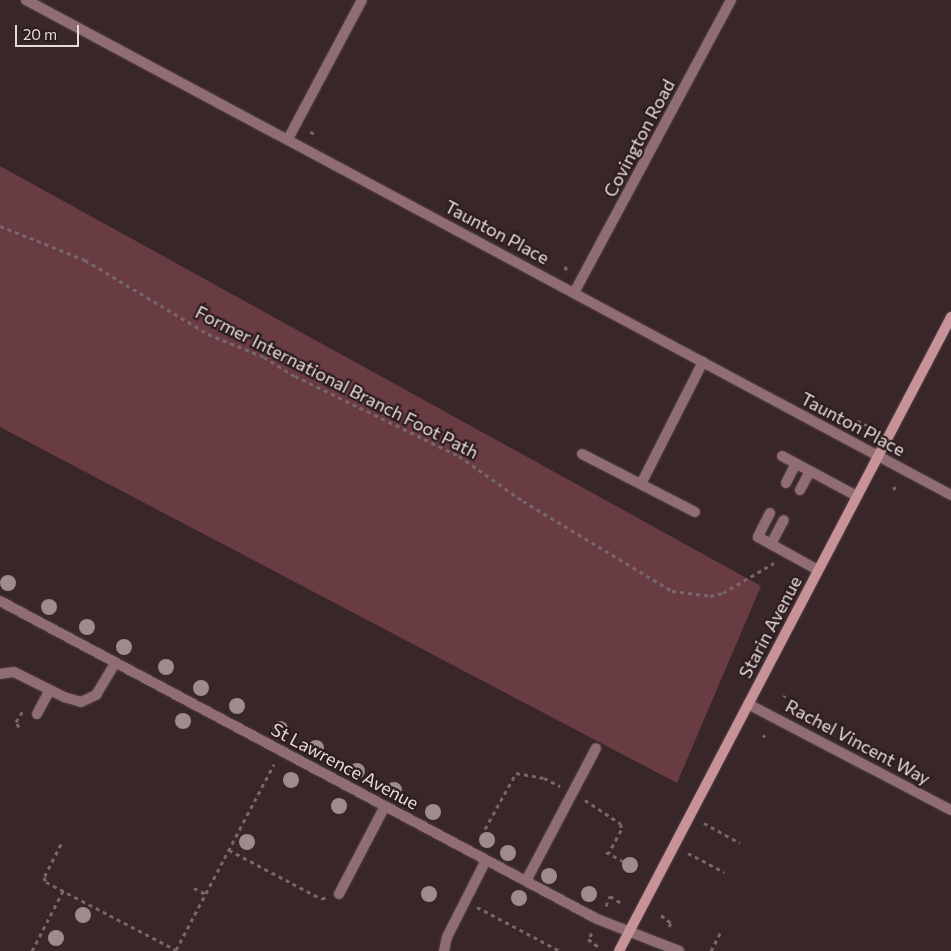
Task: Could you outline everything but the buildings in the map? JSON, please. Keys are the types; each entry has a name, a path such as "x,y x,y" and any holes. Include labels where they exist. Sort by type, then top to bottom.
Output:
{"street":[{"name":"Taunton Place","path":"26,0 575,291 951,495"},
{"path":"288,139 362,0"},
{"name":"Covington Road","path":"575,291 731,0"},
{"name":"Starin Avenue","path":"619,951 951,317"},
{"path":"640,484 703,362"},
{"path":"582,454 695,512"},
{"path":"782,456 857,496"},
{"path":"786,483 796,463"},
{"path":"800,490 810,471"},
{"path":"770,513 758,537 818,570"},
{"path":"771,544 784,520"},
{"name":"St Lawrence Avenue","path":"0,601 598,919 630,930 679,951"},
{"path":"0,674 14,672 73,701 89,700 102,688 115,662"},
{"path":"37,714 50,690"},
{"name":"Rachel Vincent Way","path":"748,704 951,810"},
{"path":"526,881 596,748"},
{"path":"339,894 385,806"},
{"path":"444,951 448,937 486,860"}],"path":[{"path":"311,132 317,134"},
{"name":"Former International Branch Foot Path","path":"0,226 85,260 208,334 264,356 295,376 460,456 523,502 672,591 710,596 723,593 774,564 784,551"},
{"path":"566,266 567,271"},
{"path":"854,427 857,421 867,426"},
{"path":"894,486 895,492"},
{"path":"16,722 19,727"},
{"path":"61,844 44,877 46,882 176,950 274,763"},
{"path":"485,829 514,774 521,771 544,778"},
{"path":"602,810 622,827 607,852 627,863"},
{"path":"708,825 740,843"},
{"path":"229,850 322,898"},
{"path":"693,856 724,872"},
{"path":"194,888 206,894"},
{"path":"32,951 64,891"},
{"path":"605,907 610,896 621,903"},
{"path":"472,904 560,951"},
{"path":"661,916 671,923 667,930"},
{"path":"592,932 588,939 600,948"},
{"path":"711,951 720,933"}],"shaded area":[{"path":"0,166 761,586 677,783 0,427"}]}
